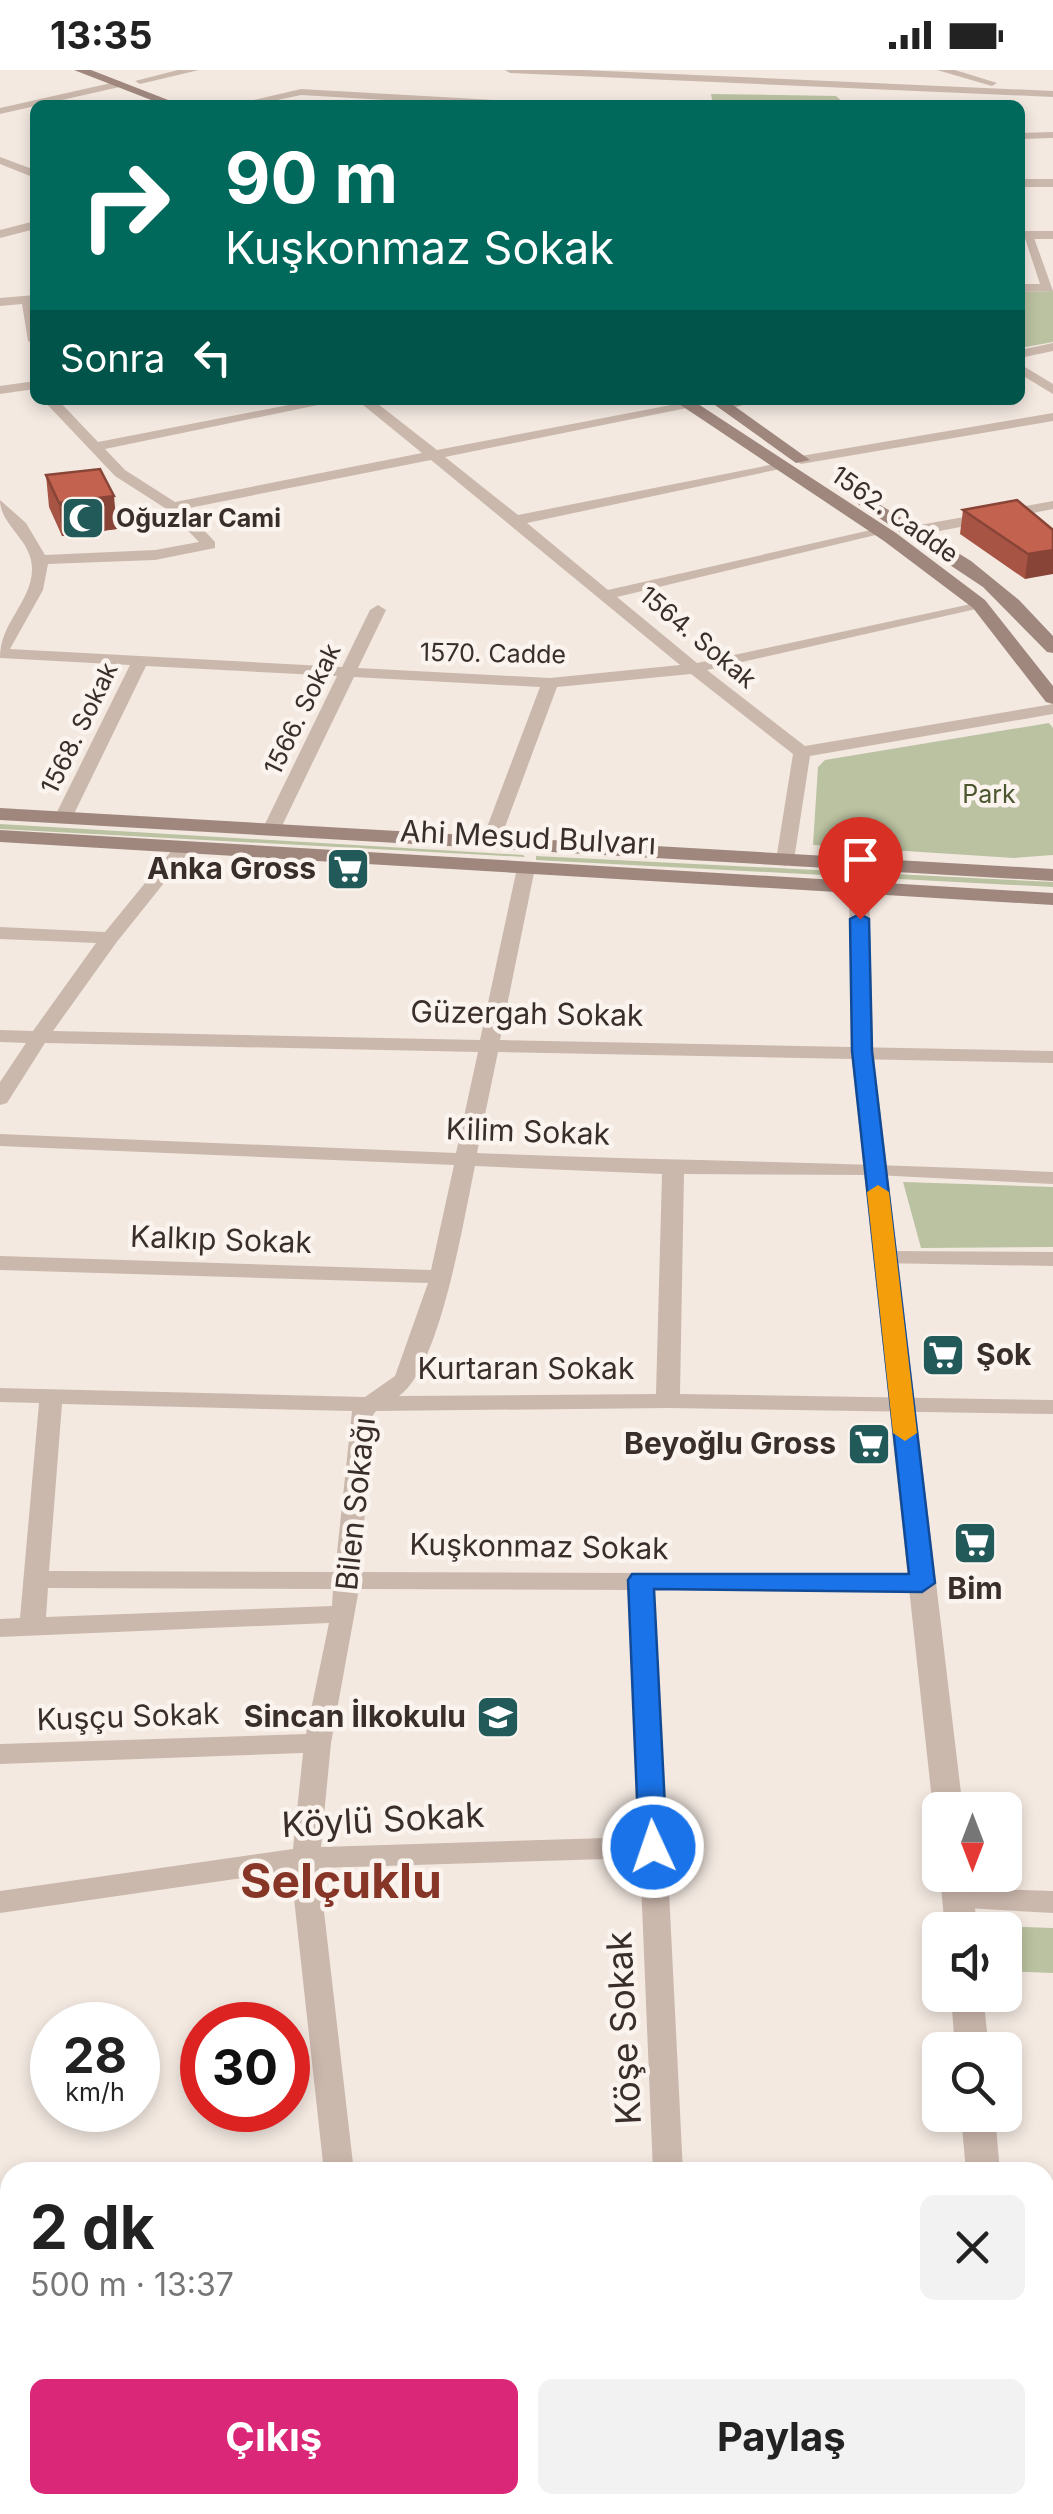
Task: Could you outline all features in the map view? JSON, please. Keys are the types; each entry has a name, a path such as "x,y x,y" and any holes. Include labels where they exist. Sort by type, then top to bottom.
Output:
{"main road":[{"path":"80,70 174,100"},
{"path":"106,70 177,100"},
{"name":"1562. Cadde","path":"689,405 879,530 978,604 1053,698"},
{"name":"1562. Cadde","path":"723,405 914,532 1024,614 1050,640"},
{"name":"Ahi Mesud Bulvarı","path":"0,814 1042,874"},
{"name":"Ahi Mesud Bulvarı","path":"0,836 1053,899"},
{"path":"1042,874 1053,866"}],"street":[{"path":"140,82 194,70"},
{"path":"496,100 510,70 1053,94"},
{"path":"942,70 1033,94"},
{"path":"46,100 120,84"},
{"path":"853,88 857,100"},
{"path":"262,100 301,92 430,100"},
{"path":"0,110 30,104"},
{"path":"1025,136 1053,135"},
{"path":"3,161 30,156"},
{"path":"3,161 30,172"},
{"path":"1025,183 1053,183"},
{"path":"0,234 30,226"},
{"path":"1025,235 1053,234"},
{"path":"1025,237 1050,287 1025,288"},
{"path":"0,302 30,300"},
{"path":"1025,353 1053,347"},
{"path":"1025,371 1053,390"},
{"path":"0,390 30,386"},
{"path":"43,560 155,555 210,545 173,508 120,473 55,405"},
{"path":"96,447 310,405"},
{"name":"1564. Sokak","path":"371,405 608,595 691,669 802,752"},
{"path":"173,508 670,405"},
{"path":"801,460 1053,417"},
{"path":"513,521 780,465"},
{"path":"0,504 34,539 43,560 42,580 0,652"},
{"path":"914,532 1053,505"},
{"path":"608,595 879,530"},
{"name":"1570. Cadde","path":"0,652 550,683 691,669 978,604"},
{"name":"1566. Sokak","path":"270,830 378,610"},
{"name":"1568. Sokak","path":"62,818 140,660"},
{"path":"490,843 550,683"},
{"path":"785,860 802,752 1053,709"},
{"path":"0,1099 37,1037 107,938 184,848"},
{"name":"Bilen Sokağı","path":"338,2162 306,1858 318,1742 344,1614 362,1415 367,1404 396,1392 406,1378 441,1278 526,868"},
{"path":"859,886 862,1051 946,1792"},
{"path":"0,933 107,938"},
{"name":"Güzergah Sokak","path":"0,1036 1053,1057"},
{"name":"Kilim Sokak","path":"0,1140 673,1168 876,1169 1053,1178"},
{"path":"668,1401 673,1168"},
{"path":"886,1258 1053,1258"},
{"name":"Kalkıp Sokak","path":"0,1262 441,1278"},
{"name":"Kurtaran Sokak","path":"0,1395 367,1404 668,1401 1053,1407"},
{"path":"32,1626 50,1396"},
{"name":"Kuşkonmaz Sokak","path":"36,1578 922,1583"},
{"name":"Köşe Sokak","path":"641,1580 668,2162"},
{"path":"0,1628 344,1614"},
{"name":"Kuşçu Sokak","path":"0,1754 318,1742"},
{"name":"Köylü Sokak","path":"0,1902 306,1858 653,1847"},
{"path":"958,1901 1053,1902"},
{"path":"979,2132 982,2162"}],"green space":[{"path":"711,94 836,96 840,100 712,100"},
{"path":"1053,291 1053,342 1025,347 1025,292"},
{"name":"Park","path":"1049,723 1053,728 1053,855 1014,858 813,845 818,767 825,760"},
{"path":"0,824 523,855 525,857 0,829"},
{"path":"536,856 1053,882 1053,887 536,860"},
{"path":"903,1182 1053,1187 1053,1247 921,1248"},
{"path":"1022,1927 1053,1928 1053,1973 1022,1972"}],"building":[{"path":"100,469 114,496 59,503 46,475"},
{"path":"1017,500 1053,530 1053,550 1028,554 963,510"}],"slow traffic":[{"path":"878,1192 905,1433"}],"place":[{"name":"Oğuzlar Cami","path":"83,518"},
{"name":"Anka Gross","path":"348,869"},
{"name":"Şok","path":"943,1355"},
{"name":"Beyoğlu Gross","path":"869,1444"},
{"name":"Bim","path":"975,1543"},
{"name":"Sincan İlkokulu","path":"498,1717"}],"district":[{"name":"Selçuklu","path":"341,1881"}],"route":[{"path":"653,1847 641,1580 922,1583 862,1051 860,919"}]}
